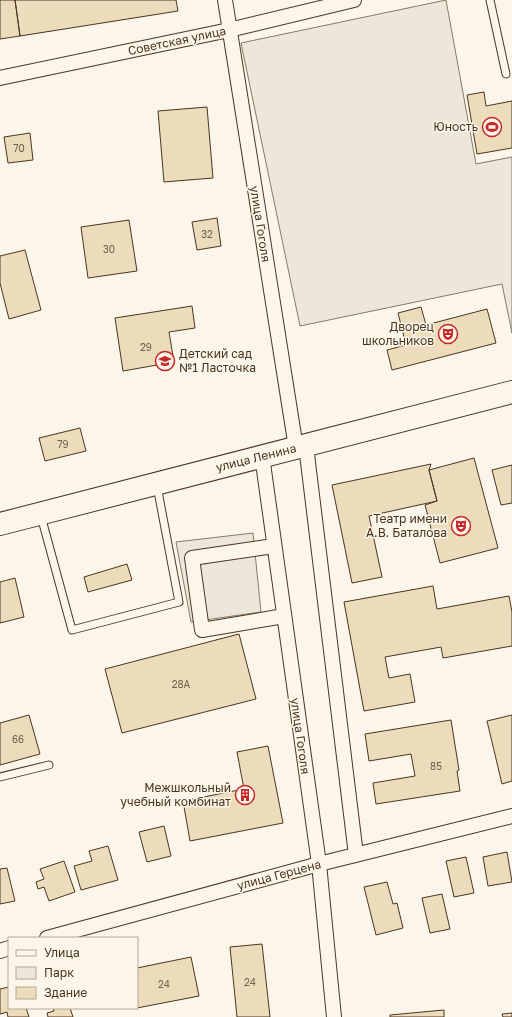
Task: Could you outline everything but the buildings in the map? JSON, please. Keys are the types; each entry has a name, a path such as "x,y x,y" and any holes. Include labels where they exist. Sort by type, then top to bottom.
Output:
{"main road":[{"name":"улица Ленина","path":"0,524 512,392"}],"street":[{"name":"улица Гоголя","path":"225,0 301,447 356,855"},
{"name":"Советская улица","path":"0,78 229,30 331,3 354,0"},
{"name":"улица Гоголя","path":"262,456 318,864 334,1017"},
{"path":"274,546 192,558 202,630 284,616"},
{"name":"улица Герцена","path":"51,937 318,864 512,816"}],"lane":[{"path":"490,0 506,74"},
{"path":"40,514 72,630 179,602 156,484"},
{"path":"0,777 49,765"}],"green space":[{"path":"446,0 476,164 512,157 512,333 502,284 300,326 241,43"}],"shaded area":[{"path":"253,533 261,612 191,622 176,542"}],"place":[{"name":"Юность","path":"492,127"},
{"name":"Дворец школьников","path":"448,334"},
{"name":"Детский сад №1 Ласточка","path":"165,361"},
{"name":"Театр имени А.В. Баталова","path":"461,526"},
{"name":"Межшкольный учебный комбинат","path":"245,795"}]}
